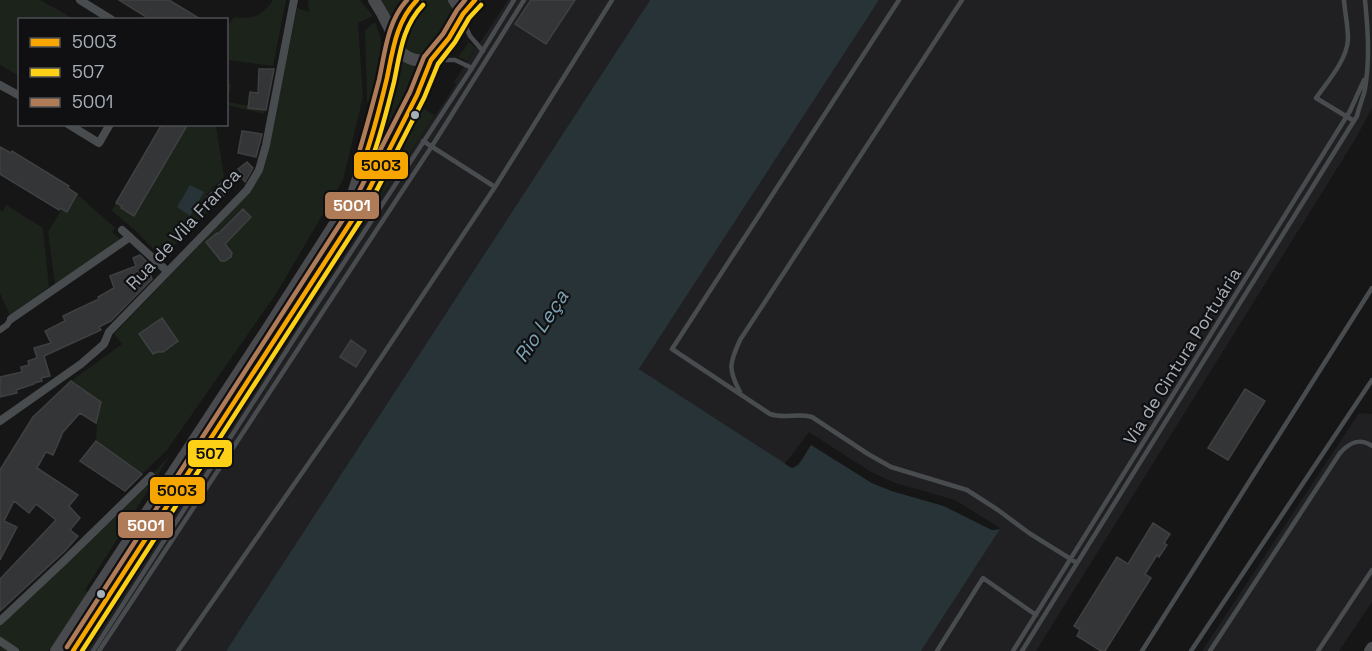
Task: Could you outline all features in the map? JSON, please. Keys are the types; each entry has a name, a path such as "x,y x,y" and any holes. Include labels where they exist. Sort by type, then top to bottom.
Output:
{"main road":[{"path":"374,0 398,50 409,59 431,60"},
{"path":"56,651 352,198 372,134 394,41 404,17 417,0"},
{"path":"454,0 463,14"},
{"path":"73,651 358,211 417,95 431,60 475,0"}],"street":[{"path":"80,0 109,18"},
{"name":"Rua de Vila Franca","path":"0,421 104,345 109,332 247,190 259,170 266,145 294,0"},
{"path":"0,85 18,95"},
{"path":"71,126 99,143 109,126"},
{"path":"122,230 167,271"},
{"path":"0,330 11,319 130,237"},
{"path":"0,621 66,561 151,476"},
{"path":"48,651 64,639"},
{"path":"0,641 15,651"}],"lane":[{"path":"93,651 514,0"},
{"path":"99,651 432,146 524,0"},
{"path":"178,651 350,405 495,187 612,0"},
{"path":"899,0 672,349 770,414 779,417 802,415 812,417 891,467 967,490 1077,563"},
{"path":"741,394 732,377 731,359 740,340 962,0"},
{"path":"1344,0 1347,47 1342,60 1316,98 1354,121"},
{"name":"Via de Cintura Portuária","path":"1022,651 1354,121 1364,91 1367,72 1368,34 1365,0"},
{"path":"463,14 464,24 470,36 483,51"},
{"path":"431,60 455,60 472,68"},
{"name":"Via de Cintura Portuária","path":"1013,651 1347,117 1367,72"},
{"path":"423,141 495,187"},
{"path":"1142,651 1372,288"},
{"path":"1191,651 1370,389 1372,380"},
{"path":"1210,651 1340,453 1351,443 1362,442 1372,446"},
{"path":"1318,651 1372,570"},
{"path":"937,651 983,578 1036,615"}],"shaded area":[{"path":"0,0 40,0 72,18 18,18 18,75 0,65"},
{"path":"273,0 286,0 273,66 228,60 228,26 234,17 252,17 265,10"},
{"path":"308,0 360,0 373,16 358,23 363,97 343,180 276,294 167,450 142,474 96,441 101,402 71,381 122,344 114,334 232,211 257,179 264,167 297,8 309,12"},
{"path":"374,0 475,0 449,38 366,195 354,192 395,39"},
{"path":"508,0 650,0 226,651 85,651 456,84 454,82"},
{"path":"879,0 1372,0 1372,108 1356,138 1036,651 921,651 1000,528 955,500 895,483 871,472 809,432 785,464 639,369"},
{"path":"375,22 381,39 372,103 367,102 365,30"},
{"path":"460,28 464,35 448,56 441,56"},
{"path":"469,42 476,48 467,61 458,57"},
{"path":"228,83 231,84 228,102"},
{"path":"228,102 265,109 264,114 228,105"},
{"path":"422,108 435,115 362,227 359,224"},
{"path":"187,126 216,126 224,177 206,195 215,204 162,258 137,232 112,211 116,203 122,206 121,209 134,216"},
{"path":"77,194 115,228 112,232 121,240 55,284 48,232 62,209 67,211"},
{"path":"6,205 43,228 49,287 10,316 0,293 0,210 3,211"},
{"path":"1359,413 1372,414 1372,602 1339,651 1202,651"},
{"path":"171,454 85,590 93,596 64,639 48,651 0,651 0,621"}],"water":[{"name":"Rio Leça","path":"650,0 879,0 639,369 792,468 801,461 811,444 872,483 944,506 992,530 1000,529 921,651 226,651"},
{"path":"190,185 204,192 190,216 177,207"}],"pier":[{"path":"810,442 873,480 945,504 1000,529 992,530 944,506 872,483 811,445 798,465 792,468 785,464 786,461 792,465 796,463"}],"building":[{"path":"119,0 169,0 199,18 148,18"},
{"path":"531,0 575,0 546,44 515,24"},
{"path":"259,69 274,69 266,110 248,108 250,92 258,93"},
{"path":"161,126 187,126 134,216 116,203"},
{"path":"242,131 262,134 256,157 238,153"},
{"path":"0,147 11,153 12,151 69,186 68,188 77,194 67,212 60,208 59,210 0,174"},
{"path":"247,162 253,168 245,182 242,178 244,176 238,169"},
{"path":"223,181 231,188 215,204 207,197"},
{"path":"243,209 251,217 225,244 232,253 231,257 221,261 206,242 218,234"},
{"path":"140,255 146,261 152,279 111,321 99,327 101,330 44,356 50,376 16,390 17,393 0,397 0,377 22,372 21,367 29,365 28,361 37,358 34,348 51,343 45,331 65,321 63,316 99,299 98,297 114,288 110,276 136,266 133,258"},
{"path":"162,318 178,341 163,352 153,354 139,334"},
{"path":"351,340 366,351 356,367 340,357"},
{"path":"71,381 101,402 96,423 80,413 63,432 53,455 46,452 37,468 78,495 69,506 80,518 70,530 78,536 0,611 0,579 56,520 36,504 29,513 14,501 4,521 17,527 0,560 0,470 33,417"},
{"path":"1245,389 1265,401 1228,460 1208,448"},
{"path":"96,441 142,474 125,491 80,461"},
{"path":"1153,523 1170,534 1164,543 1167,545 1159,557 1157,555 1145,574 1151,578 1105,651 1101,651 1077,636 1080,630 1074,626 1117,557 1128,564"}],"transit line":[{"name":"5001","path":"360,149 391,28 407,0"},
{"name":"5003","path":"367,151 396,36 404,17 417,0"},
{"name":"5001","path":"67,647 351,207 410,92 424,57 443,34 465,0"},
{"name":"5003","path":"73,651 358,211 417,95 431,60 475,0"},
{"name":"507","path":"374,153 403,41 410,22 423,5"},
{"name":"507","path":"82,651 364,215 424,98 438,64 455,42 469,18 481,5"}]}
